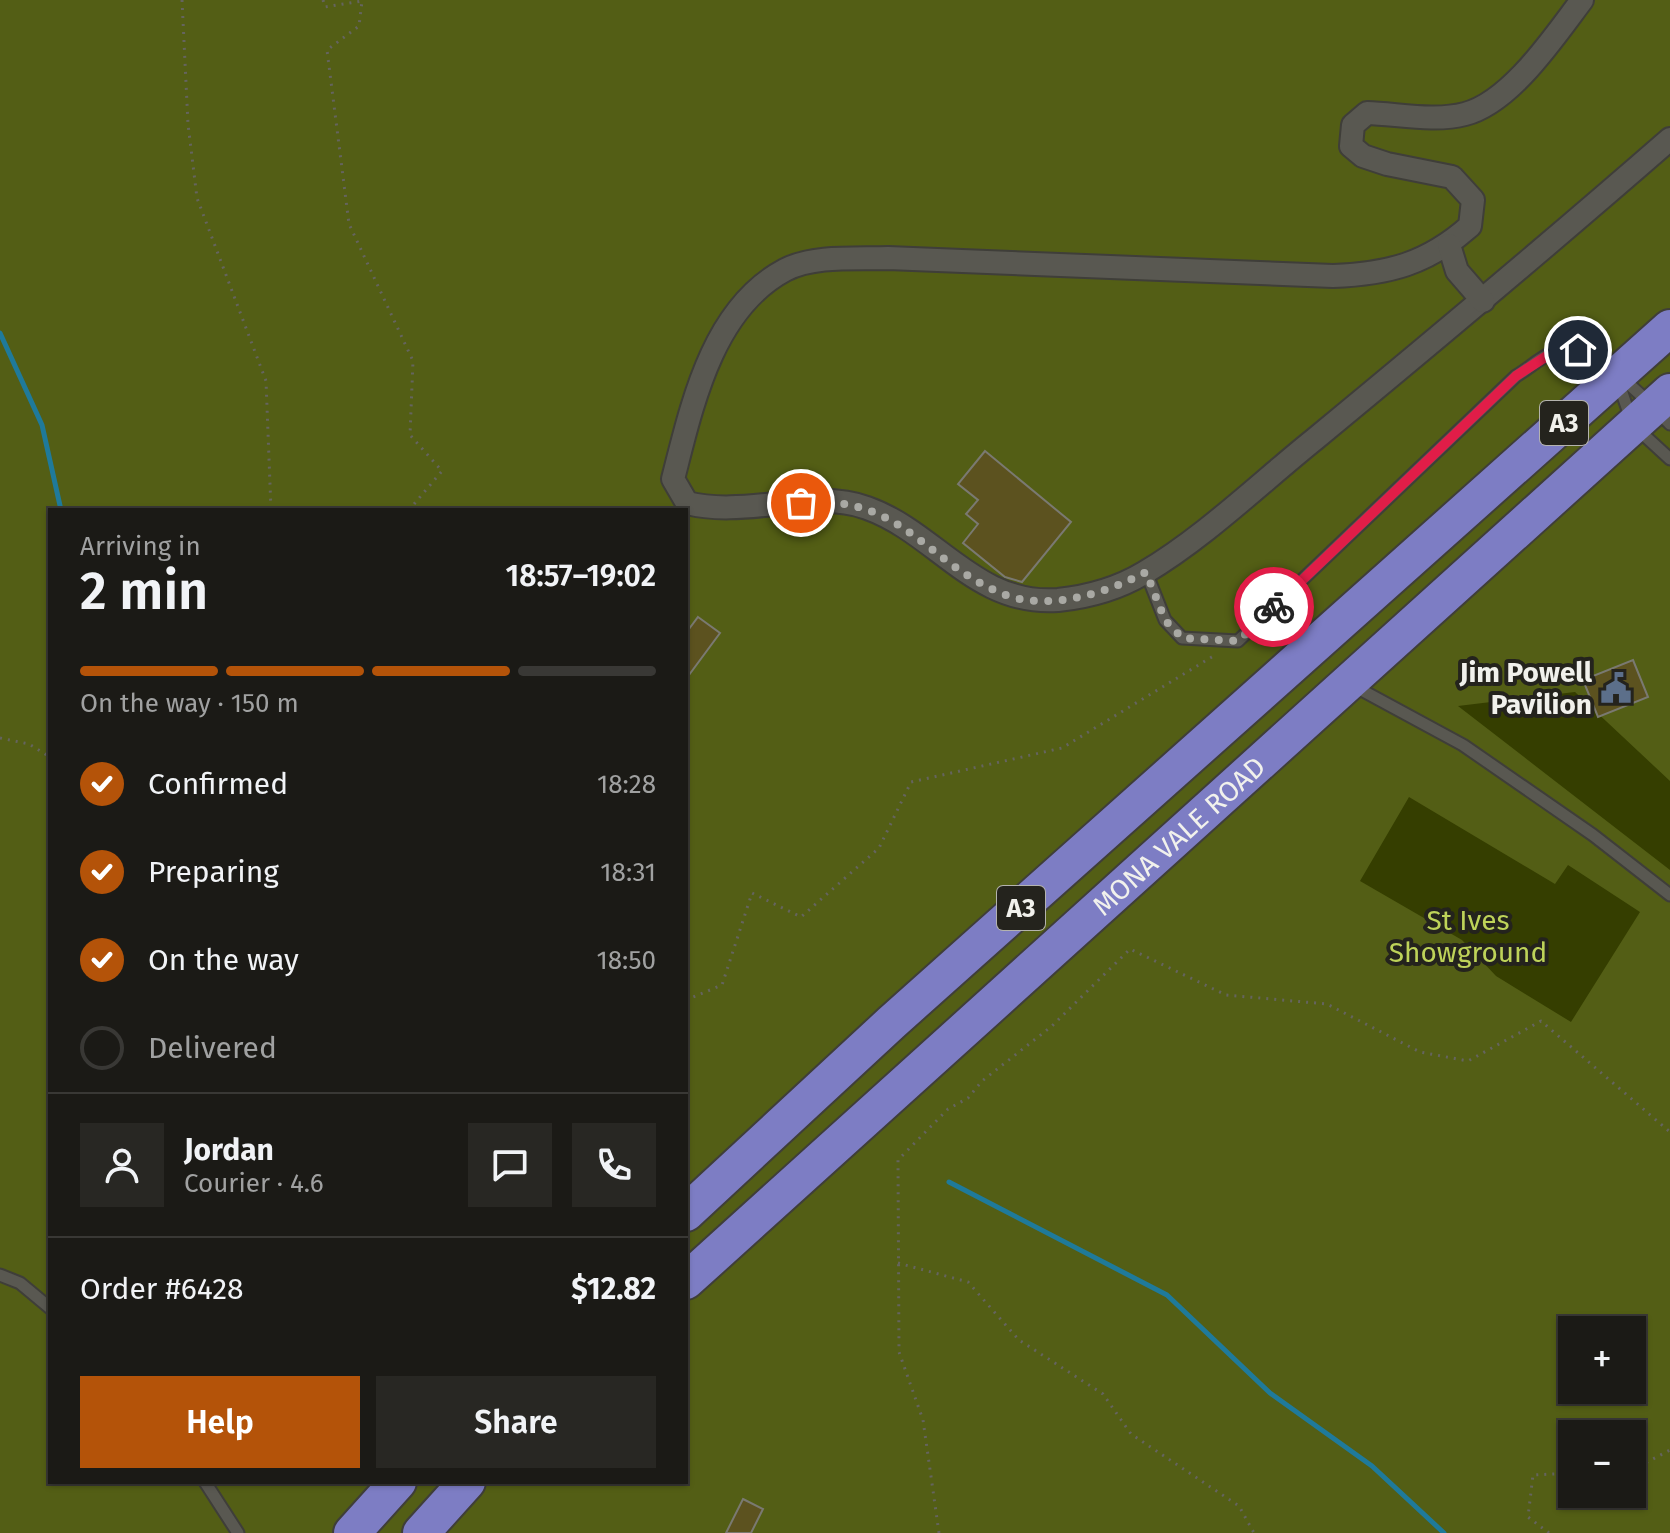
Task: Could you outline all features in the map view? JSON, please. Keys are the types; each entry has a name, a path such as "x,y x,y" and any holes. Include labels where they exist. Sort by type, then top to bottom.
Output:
{"highway":[{"name":"MONA VALE ROAD","path":"688,1211 891,1023 1670,328"},
{"name":"MONA VALE ROAD","path":"688,1279 1347,682 1657,412"},
{"path":"352,1533 396,1484"},
{"path":"421,1533 465,1484"}],"street":[{"path":"1582,0 1544,49 1498,98 1465,114 1367,113 1353,125 1351,146 1363,156 1452,177 1473,200 1470,226 1449,245 1379,274 1333,276 832,259 786,269 742,302 712,355 689,416 673,479 687,503 713,510 823,501 866,507 909,530 1004,595 1030,599 1083,596 1121,585 1146,572 1193,538 1483,301 1670,139"},
{"path":"1449,245 1457,271 1483,301"}],"lane":[{"path":"1146,572 1165,620 1182,638 1238,641 1516,376 1553,352 1578,350 1594,356 1657,412 1670,459"},
{"path":"1616,377 1657,412"},
{"path":"1347,682 1463,745 1593,835 1670,895"},
{"path":"0,1275 20,1283 48,1306"},
{"path":"206,1484 238,1533"}],"path":[{"path":"182,0 188,124 197,198 266,381 271,508"},
{"path":"323,0 325,7 362,1 359,26 327,50 349,224 413,361 410,435 442,471 411,508"},
{"path":"688,999 722,985 752,893 801,917 879,848 911,782 1062,748 1238,641"},
{"path":"0,738 29,744 48,756"},
{"path":"939,1533 923,1420 899,1352 898,1160 948,1109 968,1098 982,1081 1052,1026 1130,949 1226,995 1327,1004 1420,1052 1468,1061 1541,1021 1670,1132"},
{"path":"898,1263 968,1282 1019,1340 1103,1394 1131,1434 1239,1506 1254,1533"},
{"path":"1646,1463 1670,1450"},
{"path":"1549,1533 1528,1517 1533,1475 1558,1474"}],"green space":[{"path":"0,0 1670,0 1670,781 1575,692 1458,706 1670,870 1670,1533 0,1533","holes":["1409,797 1555,884 1568,865 1640,912 1571,1022 1496,976 1462,940 1360,881"]},
{"name":"St Ives Showground","path":"1670,483 1670,1289 1278,836"}],"building":[{"path":"985,451 1071,522 1022,582 1005,577 963,543 978,524 966,514 978,500 958,484"},
{"path":"698,617 720,633 688,676 688,630"},
{"name":"Jim Powell Pavilion","path":"1633,660 1648,697 1598,717 1583,680"},
{"path":"743,1499 763,1509 751,1533 726,1533"}],"waterway":[{"path":"0,333 42,425 61,508"},
{"path":"949,1182 1167,1295 1270,1393 1372,1466 1444,1533"}],"way so far":[{"path":"801,503 823,501 866,507 909,530 1004,595 1058,600 1083,596 1121,585 1146,572 1165,620 1182,638 1238,641 1274,607"}],"place":[{"name":"Jim Powell Pavilion","path":"1616,688"}],"route":[{"path":"1274,607 1516,376 1553,352 1578,350"}]}
